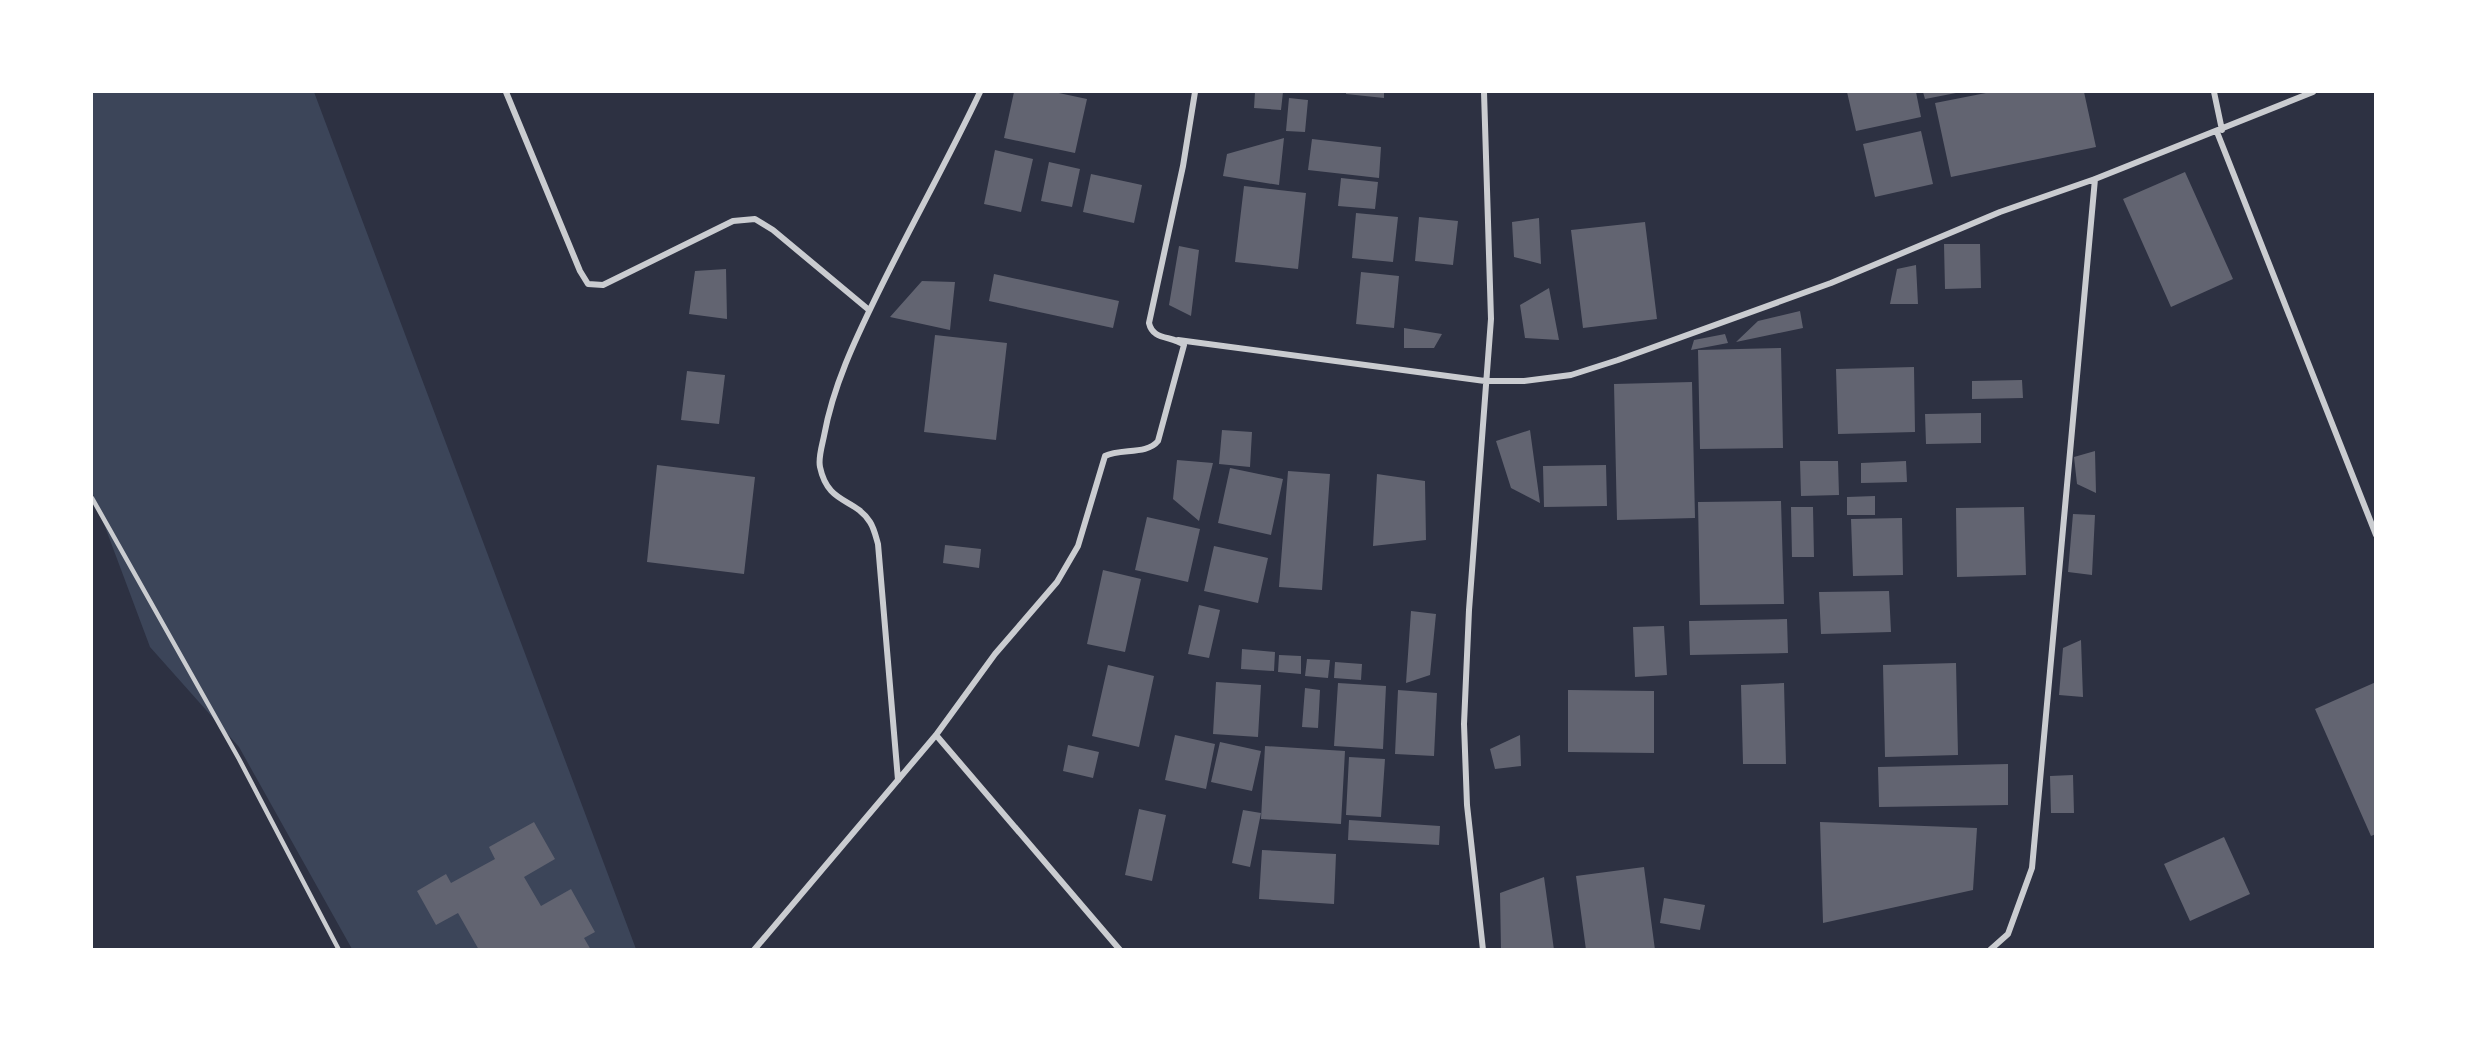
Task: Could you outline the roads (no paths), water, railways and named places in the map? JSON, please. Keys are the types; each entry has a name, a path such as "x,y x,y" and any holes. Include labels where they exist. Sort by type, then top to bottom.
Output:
{"street":[{"path":"506,92 580,271 588,284 603,285 733,221 755,219 773,230 869,310"},
{"path":"898,780 878,544 870,522 855,507 832,494 823,480 819,464 828,415 850,350 980,92"},
{"path":"1196,92 1183,166 1149,323 1151,330 1157,335 1178,340 1485,381 1524,381 1571,375 1618,360 1831,283 2000,212 2095,179 2313,92"},
{"path":"1483,950 1467,805 1464,724 1469,610 1485,381 1490,353 1484,92"},
{"path":"2214,92 2219,131 2376,535"},
{"path":"1990,950 2008,934 2034,857 2095,179"},
{"path":"754,950 936,735 995,654 1058,582 1078,546 1105,456 1112,452 1147,448 1158,441 1184,354 1184,345 1178,340"},
{"path":"936,735 1120,950"}],"lane":[{"path":"92,498 239,759 339,950"}]}
